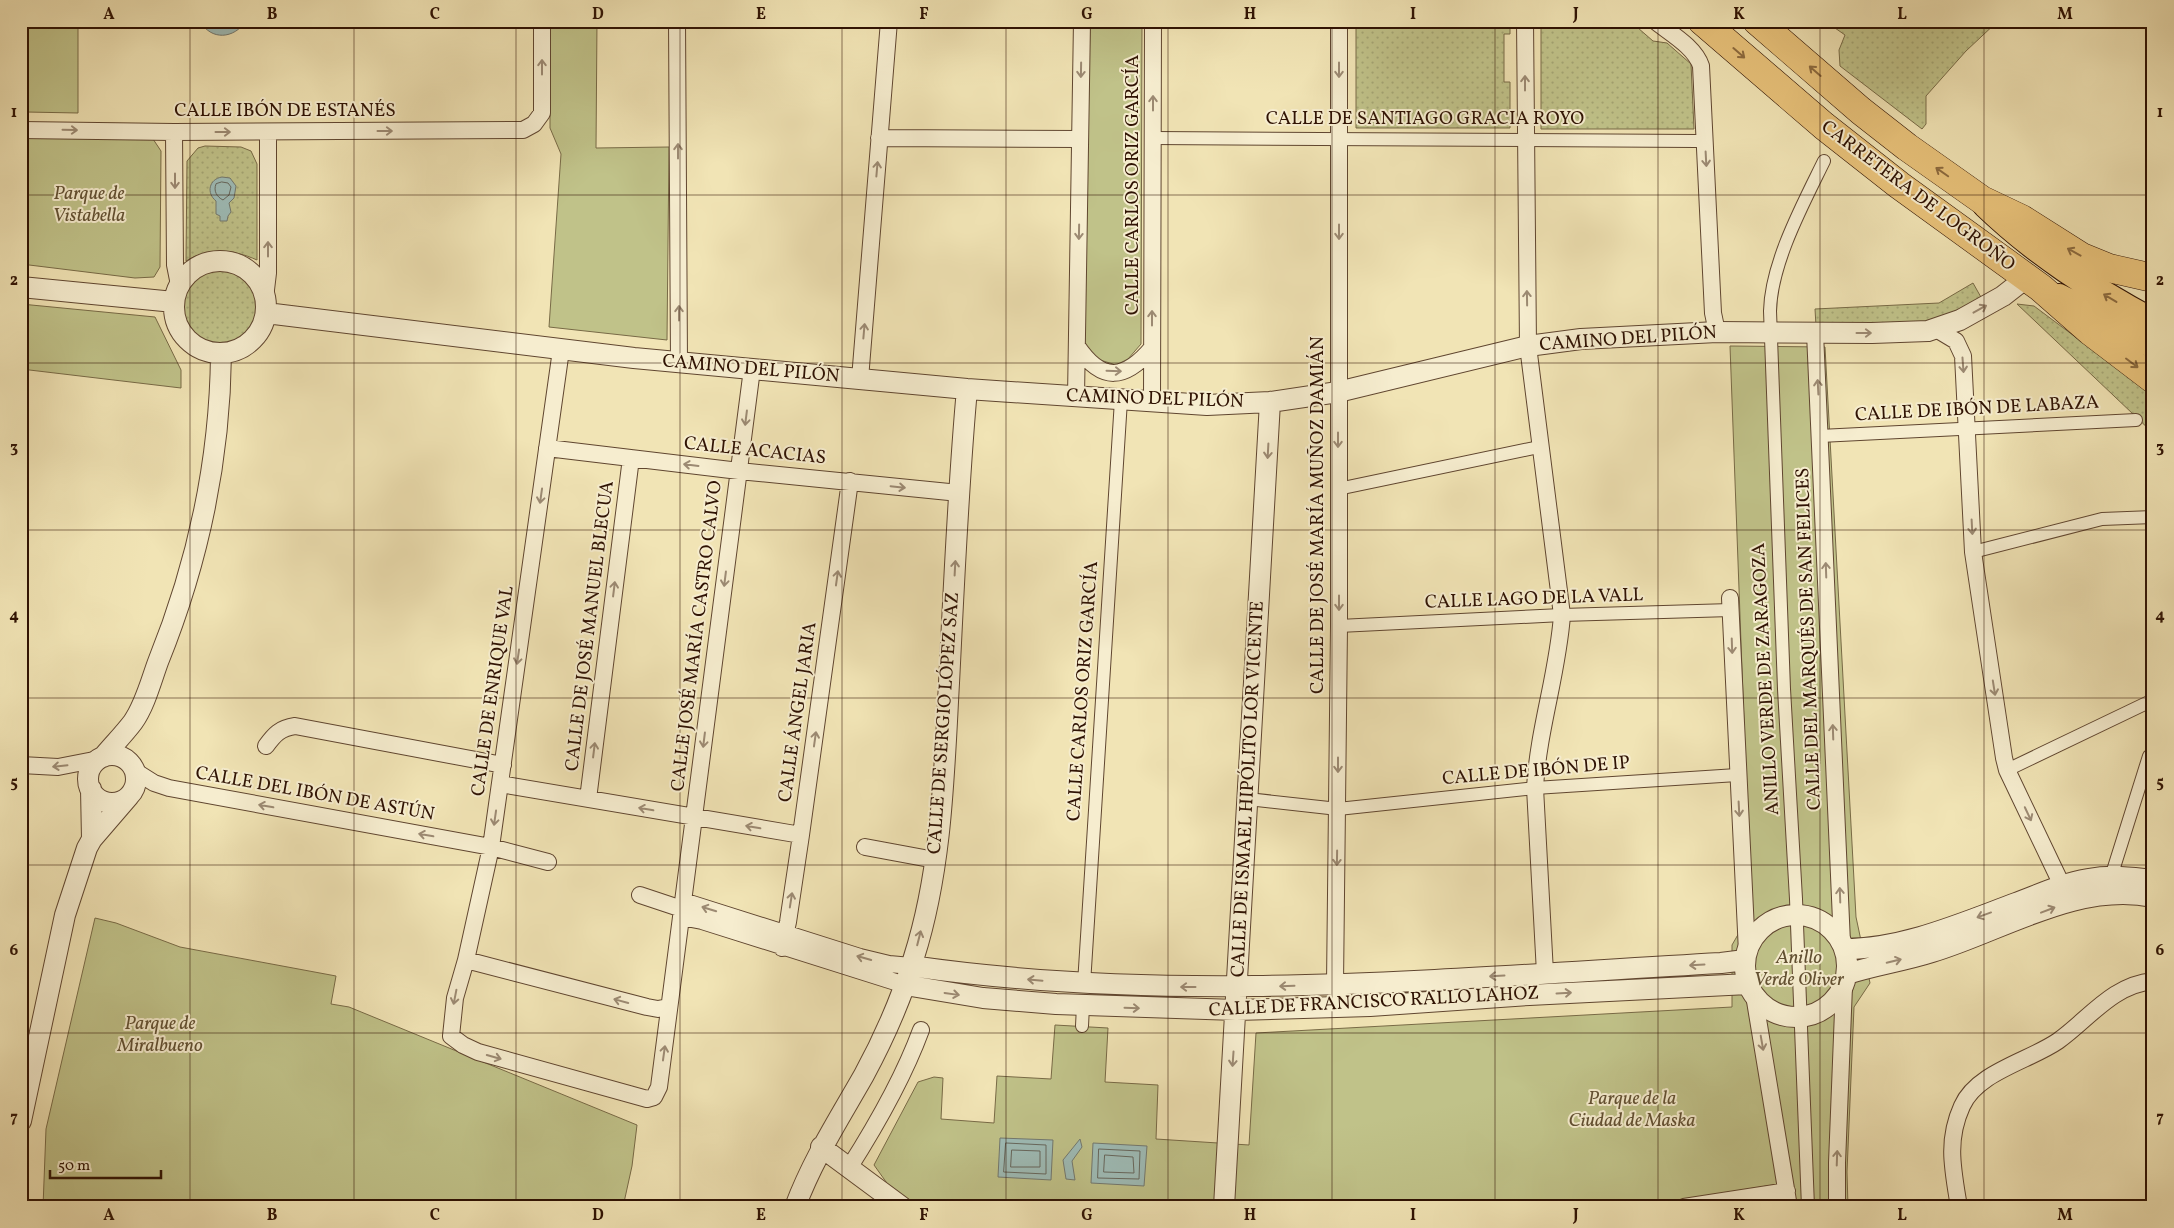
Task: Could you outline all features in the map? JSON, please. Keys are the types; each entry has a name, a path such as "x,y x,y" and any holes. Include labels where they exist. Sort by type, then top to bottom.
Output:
{"highway":[{"name":"CARRETERA DE LOGROÑO","path":"1702,21 1824,126 1899,185 2033,283"},
{"name":"CARRETERA DE LOGROÑO","path":"1757,21 1876,123 1982,200"},
{"path":"1982,200 2022,220 2082,257 2109,268 2153,278"},
{"path":"2033,283 2090,331 2153,379"}],"main road":[{"name":"CARRETERA DE LOGROÑO","path":"1982,200 2016,234 2085,283 2153,322"},
{"name":"CARRETERA DE LOGROÑO","path":"2033,283 2153,344"}],"street":[{"name":"CALLE IBÓN DE ESTANÉS","path":"21,130 268,132 522,130 534,124 542,113 542,21"},
{"path":"677,21 679,362"},
{"path":"860,379 888,21"},
{"path":"1076,397 1082,21"},
{"name":"CALLE CARLOS ORIZ GARCÍA","path":"1152,402 1153,21"},
{"name":"CALLE DE JOSÉ MARÍA MUÑOZ DAMIÁN","path":"1339,21 1339,626 1335,984 1344,1006"},
{"path":"1524,21 1528,346 1539,447 1562,615 1535,788 1545,973"},
{"path":"1655,21 1699,61 1713,313 1717,332"},
{"path":"174,132 177,293 175,318 181,332 191,344 205,352 221,354 234,352 246,346 256,337 263,326 268,272 268,132"},
{"path":"879,138 1080,139"},
{"name":"CALLE DE SANTIAGO GRACIA ROYO","path":"1153,138 1697,141"},
{"name":"ANILLO VERDE DE ZARAGOZA","path":"1808,1207 1799,1017 1797,915 1784,689 1770,301 1780,259 1824,161"},
{"path":"177,293 188,274 200,266 213,262 227,262 240,266 252,274 260,285 266,306"},
{"name":"CAMINO DEL PILÓN","path":"266,306 561,350 968,389 1206,405 1270,402 1338,392 1528,346 1581,339 1717,332 1900,332 1936,329 1960,320 1997,299 2033,283"},
{"path":"21,286 177,293"},
{"path":"1936,329 1956,341 1962,350 1973,552 2007,770 2062,885 2079,899"},
{"name":"CALLE DEL MARQUÉS DE SAN FELICES","path":"1815,333 1843,946"},
{"path":"1077,346 1091,365 1109,372 1128,370 1142,360 1152,348"},
{"name":"CALLE DE ENRIQUE VAL","path":"452,1036 455,998 466,960 492,847 561,350"},
{"path":"22,1109 65,916 92,839 91,789 88,776 94,764 134,721 168,639 199,540 216,440 221,354"},
{"name":"CALLE JOSÉ MARÍA CASTRO CALVO","path":"452,1036 463,1045 478,1052 647,1099 654,1097 658,1091 752,369"},
{"name":"CALLE DE SERGIO LÓPEZ SAZ","path":"795,1207 821,1147 871,1060 908,975 926,911 935,860 944,780 958,493 968,389"},
{"name":"CALLE CARLOS ORIZ GARCÍA","path":"1084,984 1121,400"},
{"name":"CALLE DE ISMAEL HIPÓLITO LOR VICENTE","path":"1224,1207 1270,402"},
{"name":"CALLE DE IBÓN DE LABAZA","path":"1820,436 2136,420"},
{"path":"1338,489 1539,447"},
{"name":"CALLE ACACIAS","path":"548,448 739,471 958,493"},
{"name":"CALLE DE JOSÉ MANUEL BLECUA","path":"588,799 631,458"},
{"name":"CALLE ÁNGEL JARIA","path":"784,941 802,835 850,481"},
{"path":"1973,552 2102,519 2153,517"},
{"path":"1684,1207 1788,1199 1751,990 1745,972 1746,956 1730,604"},
{"name":"CALLE LAGO DE LA VALL","path":"1339,626 1562,615 1730,604"},
{"path":"2007,770 2153,700"},
{"path":"92,839 129,796 136,784 134,721"},
{"path":"266,746 274,734 285,727 295,726 503,765"},
{"path":"21,765 58,767 118,755 130,763 135,770"},
{"path":"2111,877 2149,756"},
{"name":"CALLE DEL IBÓN DE ASTÚN","path":"135,770 154,783 190,792 492,847"},
{"name":"CALLE DE IBÓN DE IP","path":"1248,799 1338,810 1535,788 1737,775"},
{"path":"500,784 802,835"},
{"path":"91,789 94,795 105,802 118,802 129,796"},
{"path":"492,847 548,862"},
{"path":"865,847 935,860"},
{"path":"1843,946 1871,947 1916,937 1959,924 2062,885 2089,878 2111,877 2153,880"},
{"path":"1751,990 1766,1008 1774,1012 1799,1017 1815,1014 1837,998 1845,980 1931,953 2079,899 2120,894 2153,898"},
{"name":"CALLE DE FRANCISCO RALLO LAHOZ","path":"640,895 784,941 983,998 1083,1006 1236,1010 1751,990"},
{"path":"1746,956 1756,935 1771,922 1797,915 1812,917 1823,923 1834,932 1843,946 1847,962 1837,1163 1837,1207"},
{"name":"CALLE DE FRANCISCO RALLO LAHOZ","path":"908,975 993,976 1084,984 1236,987 1335,984 1721,963 1746,956"},
{"path":"466,960 647,1008 658,1009 668,1006"},
{"path":"1959,1207 1951,1157 1952,1132 1963,1104 1979,1084 2058,1041 2118,992 2137,982 2153,981"},
{"path":"1082,1026 1083,1006"},
{"path":"849,1168 891,1097 909,1060 920,1030"},
{"path":"821,1147 902,1207"}],"green space":[{"path":"21,21 78,21 78,113 26,112 27,66 21,66"},
{"path":"550,21 597,21 596,148 669,147 667,340 549,327 561,154 550,128"},
{"path":"1090,21 1142,21 1141,344 1128,359 1116,365 1097,359 1084,345"},
{"path":"1356,21 1510,21 1510,34 1504,34 1504,82 1510,82 1510,128 1356,128"},
{"path":"1541,21 1630,21 1653,41 1667,43 1691,64 1694,129 1541,129"},
{"path":"1825,21 1998,21 1966,51 1926,96 1926,124 1922,129 1840,66 1839,50 1845,35"},
{"name":"Parque de Vistabella","path":"21,137 153,139 161,151 160,267 154,277 135,278 21,264"},
{"path":"205,146 241,147 251,151 257,164 257,260 248,256 221,251 204,253 186,261 187,161 198,148"},
{"path":"220,271 234,274 247,282 255,295 258,309 255,323 247,336 234,344 220,347 206,344 193,336 185,323 182,309 185,295 193,282 206,274"},
{"path":"1973,283 1982,299 1945,322 1816,326 1815,309 1939,303"},
{"path":"21,304 155,317 181,370 181,388 21,369"},
{"path":"2017,304 2034,306 2153,395 2153,433"},
{"name":"Parque de la Ciudad de Maska","path":"1730,346 1825,347 1856,917 1870,983 1854,1007 1847,1172 1848,1207 1775,1207 1773,1185 1635,1207 904,1207 874,1165 918,1082 934,1077 943,1078 941,1119 994,1123 997,1076 1051,1079 1055,1025 1108,1028 1105,1082 1158,1085 1156,1139 1249,1145 1256,1033 1732,1007 1732,945 1751,912"},
{"name":"Parque de Miralbueno","path":"95,918 116,923 180,947 336,976 331,1004 349,1007 637,1125 632,1166 623,1207 43,1207 46,1129"}],"water":[{"path":"200,21 246,21 241,27 229,34 216,35 210,32"},
{"path":"222,177 230,178 236,186 234,198 229,203 231,212 227,221 220,221 220,216 216,214 216,201 210,190 214,180"},
{"path":"1000,1138 1053,1140 1051,1180 998,1177"},
{"path":"1080,1139 1082,1147 1072,1161 1075,1180 1066,1179 1063,1160"},
{"path":"1093,1143 1147,1146 1144,1186 1091,1183"}],"park label":[{"name":"Anillo Verde Oliver","path":"1799,969"}]}
